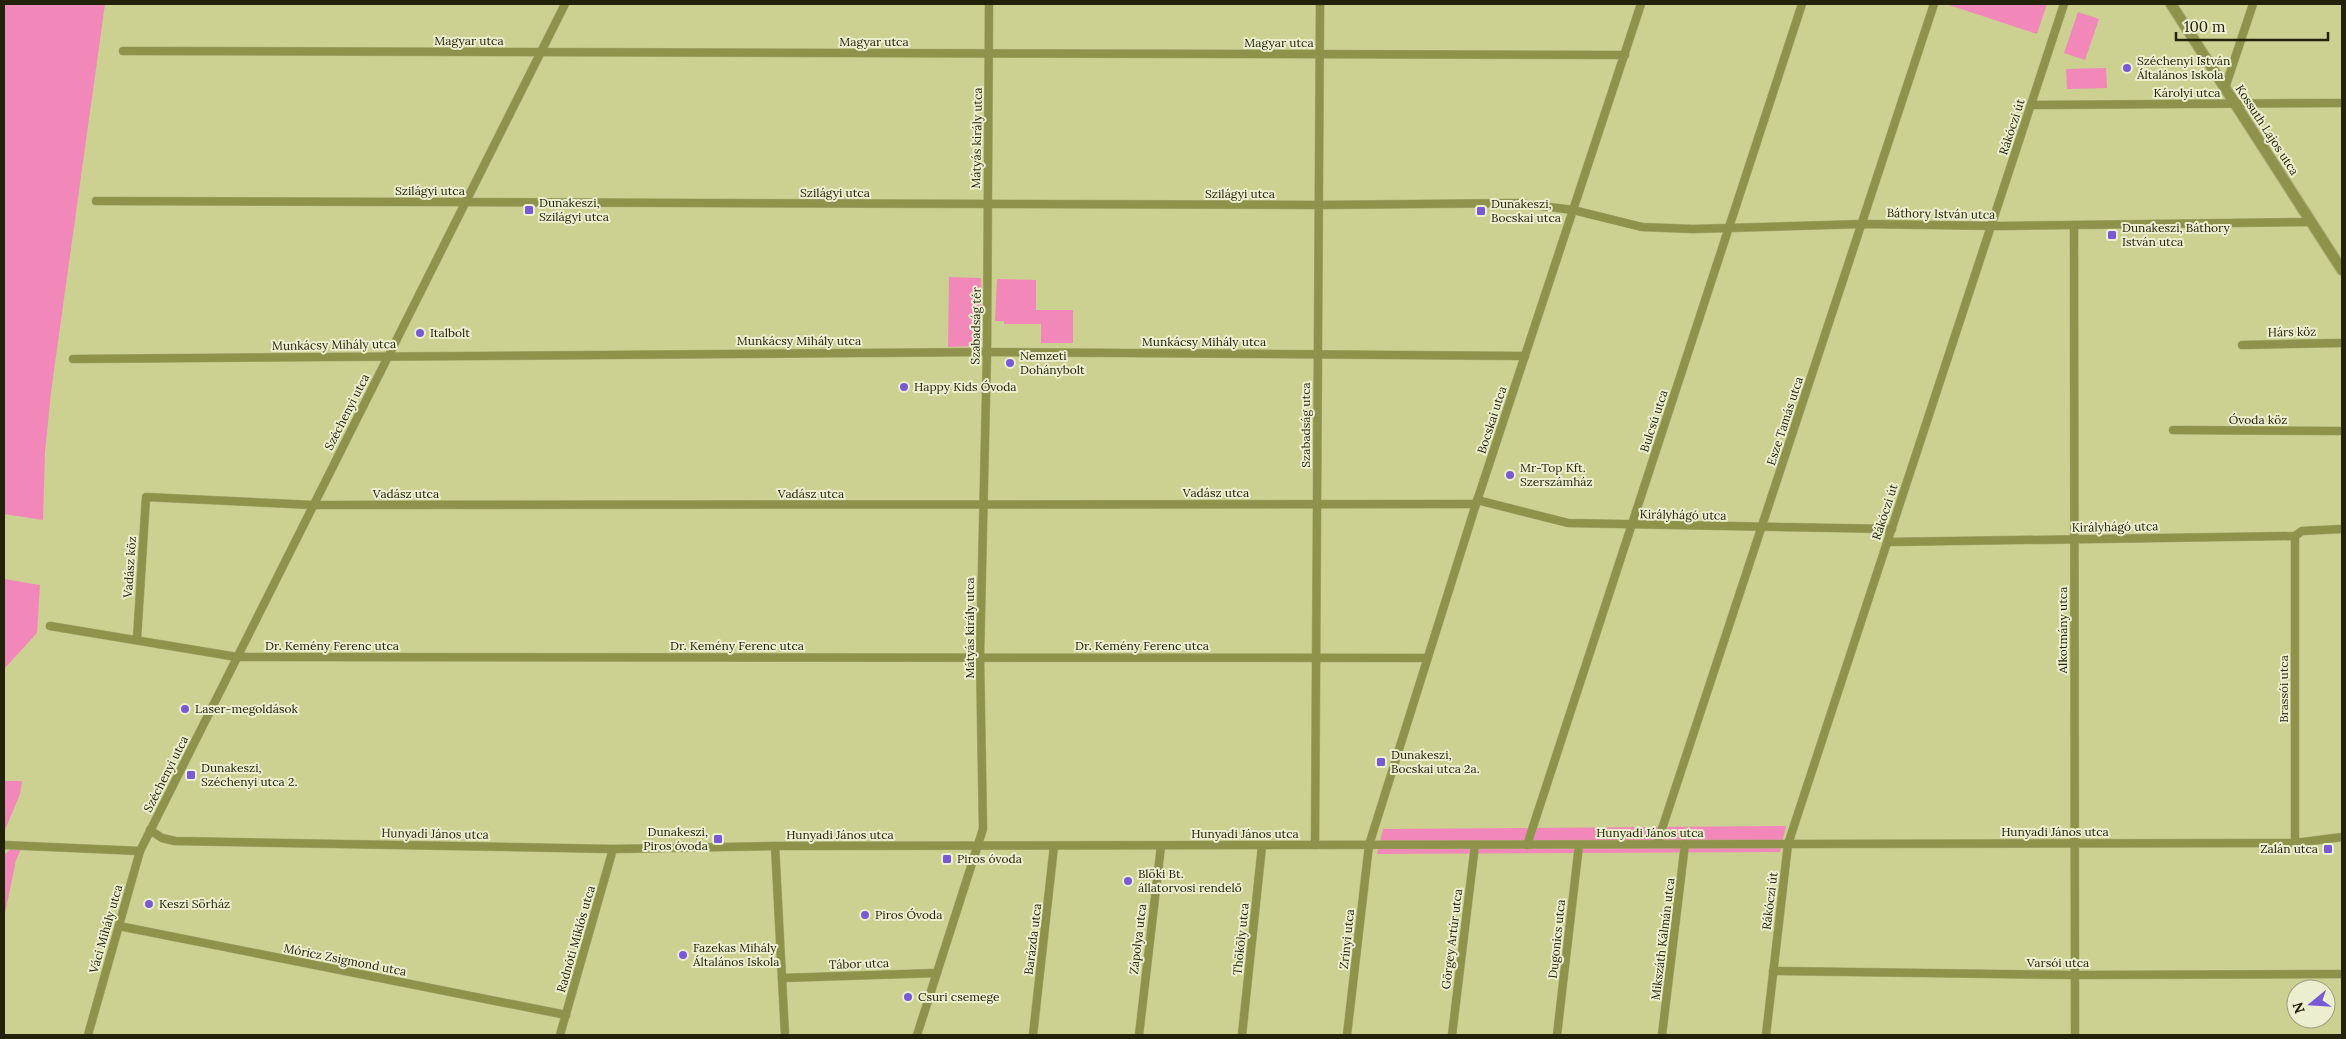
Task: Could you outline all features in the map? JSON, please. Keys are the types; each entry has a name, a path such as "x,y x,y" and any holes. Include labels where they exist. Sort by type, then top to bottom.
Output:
{"street":[{"name":"Széchenyi utca","path":"150,830 565,4"},
{"name":"Mátyás király utca","path":"987,273 989,4"},
{"name":"Szabadság utca","path":"1315,846 1320,4"},
{"name":"Bocskai utca","path":"1369,845 1476,502 1641,4"},
{"name":"Bulcsú utca","path":"1527,845 1802,4"},
{"name":"Esze Tamás utca","path":"1658,844 1934,4"},
{"name":"Rákóczi út","path":"1766,1035 1788,844 2064,4"},
{"name":"Kossuth Lajos utca","path":"2171,4 2341,267"},
{"path":"2225,88 2253,4"},
{"name":"Magyar utca","path":"122,51 1625,56"},
{"name":"Károlyi utca","path":"2031,105 2342,103"},
{"name":"Szilágyi utca","path":"96,201 1319,206 1518,203 1573,210"},
{"name":"Báthory István utca","path":"1573,210 1642,227 1728,229 1862,224 2074,226 2311,222"},
{"name":"Alkotmány utca","path":"2074,226 2075,1035"},
{"name":"Szabadság tér","path":"985,410 987,273"},
{"name":"Hárs köz","path":"2242,345 2342,343"},
{"name":"Munkácsy Mihály utca","path":"73,359 388,355 987,352 1525,356"},
{"name":"Mátyás király utca","path":"977,846 983,829 980,657 985,410"},
{"name":"Óvoda köz","path":"2173,430 2342,431"},
{"name":"Vadász utca","path":"146,497 313,505 982,505 1476,502"},
{"name":"Vadász köz","path":"137,639 146,497"},
{"name":"Királyhágó utca","path":"1476,502 1568,523 1632,526 1892,529"},
{"name":"Királyhágó utca","path":"1888,542 2295,536 2302,531 2342,529"},
{"name":"Brassói utca","path":"2295,536 2295,843"},
{"name":"Dr. Kemény Ferenc utca","path":"50,626 237,657 1427,658"},
{"name":"Hunyadi János utca","path":"150,830 162,838 175,841 613,849 775,846 2295,843 2342,837"},
{"name":"Váci Mihály utca","path":"88,1035 140,851 150,830"},
{"name":"Mikszáth Kálmán utca","path":"1662,1035 1685,844"},
{"path":"4,845 140,851"},
{"name":"Zrínyi utca","path":"1347,1035 1369,845"},
{"name":"Görgey Artúr utca","path":"1452,1035 1475,845"},
{"name":"Dugonics utca","path":"1558,1035 1579,845"},
{"path":"775,846 785,1035"},
{"path":"917,1035 977,846"},
{"name":"Barázda utca","path":"1033,1035 1054,846"},
{"name":"Zápolya utca","path":"1139,1035 1161,846"},
{"name":"Thököly utca","path":"1242,1035 1262,846"},
{"name":"Radnóti Miklós utca","path":"560,1035 613,849"},
{"name":"Móricz Zsigmond utca","path":"119,926 566,1015"},
{"name":"Varsói utca","path":"1773,971 2342,974"},
{"name":"Tábor utca","path":"782,978 937,973"}],"shaded area":[{"path":"4,4 105,4 51,392 45,452 43,520 4,514"},
{"path":"1946,4 2047,4 2037,34"},
{"path":"2078,12 2099,19 2085,60 2064,53"},
{"path":"2106,68 2107,88 2067,89 2066,69"},
{"path":"949,277 981,278 982,339 974,346 948,347"},
{"path":"997,279 1036,280 1036,310 1073,310 1073,343 1041,343 1041,324 1004,324 1004,321 995,321"},
{"path":"4,579 40,585 37,633 4,669"},
{"path":"5,781 22,781 20,794 4,832"},
{"path":"1786,826 1780,852 1377,854 1383,829"},
{"path":"12,848 21,849 16,860 4,918 4,855"}],"place":[{"name":"Széchenyi István Általános Iskola","path":"2127,68"},
{"name":"Dunakeszi, Szilágyi utca","path":"529,210"},
{"name":"Dunakeszi, Bocskai utca","path":"1481,211"},
{"name":"Dunakeszi, Báthory István utca","path":"2112,235"},
{"name":"Italbolt","path":"420,333"},
{"name":"Nemzeti Dohánybolt","path":"1010,363"},
{"name":"Happy Kids Óvoda","path":"904,387"},
{"name":"Mr-Top Kft. Szerszámház","path":"1510,475"},
{"name":"Laser-megoldások","path":"185,709"},
{"name":"Dunakeszi, Bocskai utca 2a.","path":"1381,762"},
{"name":"Dunakeszi, Széchenyi utca 2.","path":"191,775"},
{"name":"Dunakeszi, Piros óvoda","path":"718,839"},
{"name":"Zalán utca","path":"2328,849"},
{"name":"Piros óvoda","path":"947,859"},
{"name":"Blöki Bt. állatorvosi rendelő","path":"1128,881"},
{"name":"Keszi Sörház","path":"149,904"},
{"name":"Piros Óvoda","path":"865,915"},
{"name":"Fazekas Mihály Általános Iskola","path":"683,955"},
{"name":"Csuri csemege","path":"908,997"}]}
